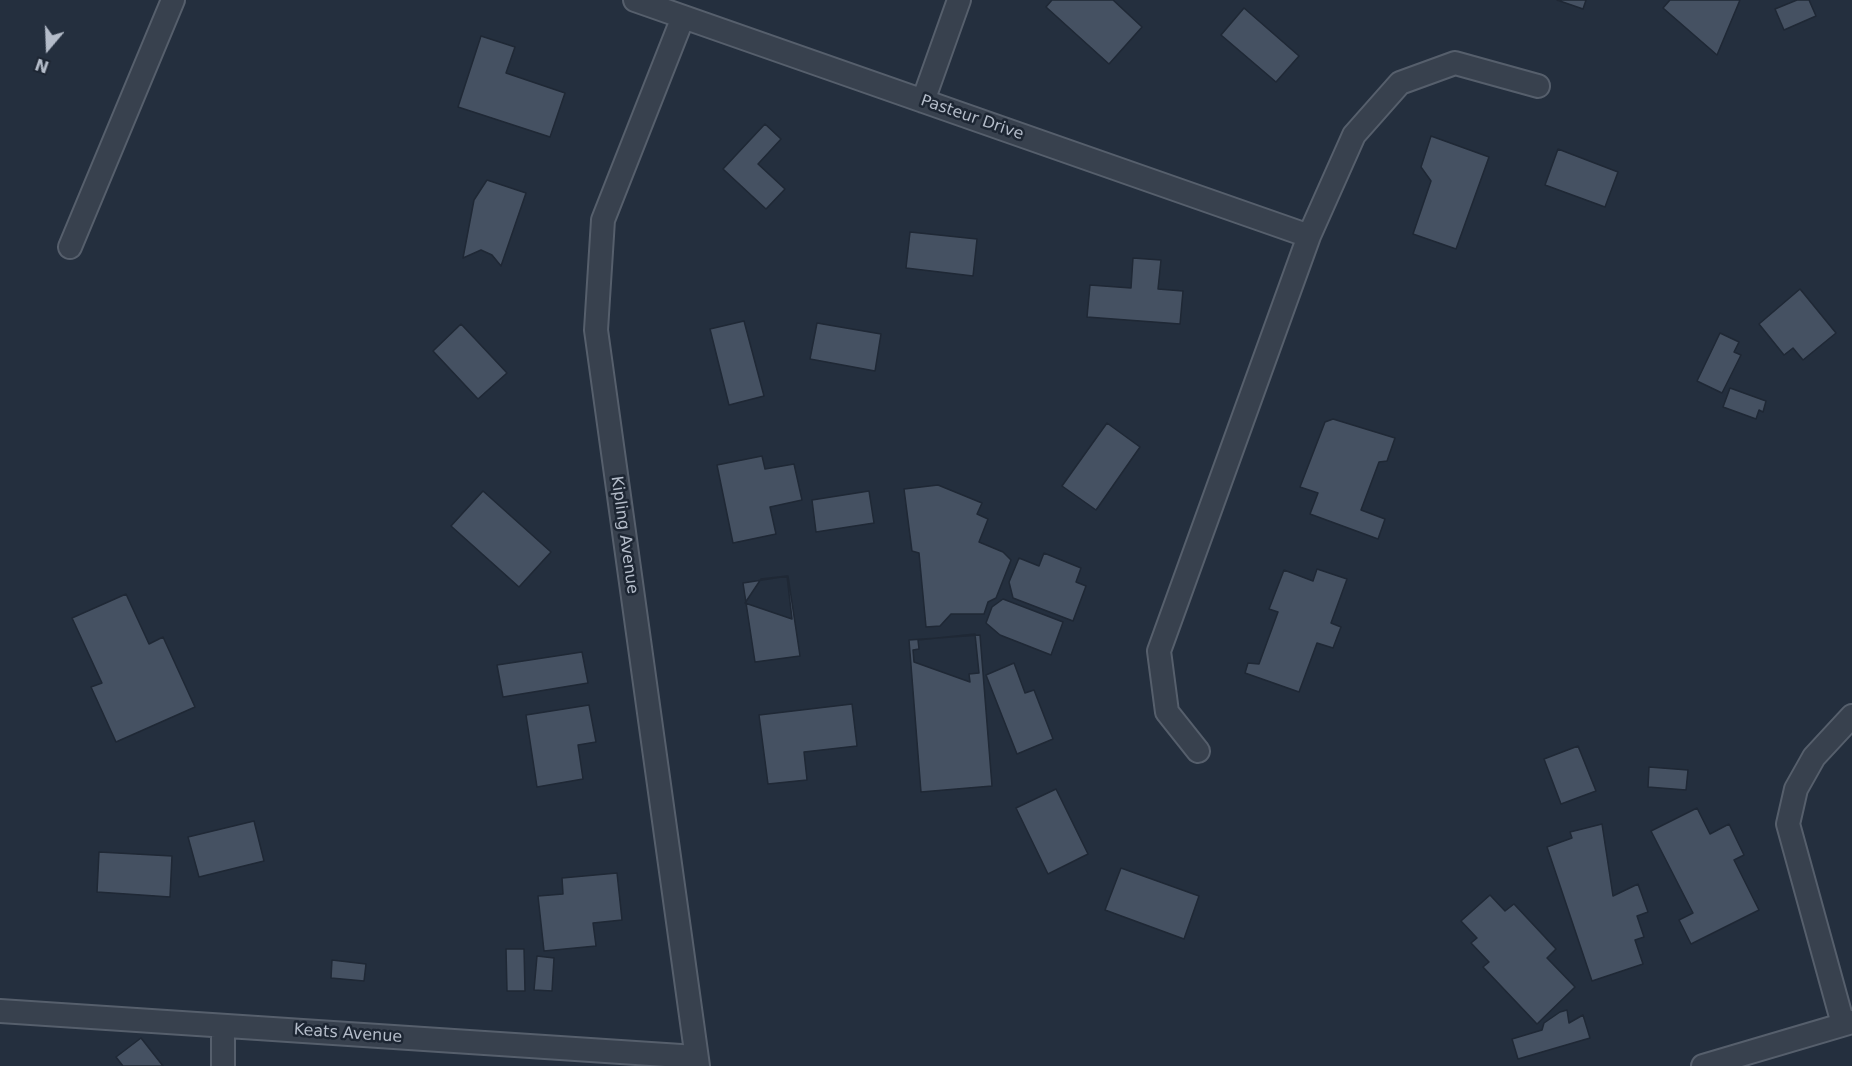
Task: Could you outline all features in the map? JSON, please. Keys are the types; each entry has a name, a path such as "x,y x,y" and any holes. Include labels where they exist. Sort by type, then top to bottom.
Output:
{"street":[{"path":"70,247 173,0"},
{"name":"Pasteur Drive","path":"634,0 1309,236"},
{"path":"923,100 959,0"},
{"name":"Kipling Avenue","path":"682,17 603,219 596,330 697,1062"},
{"path":"1198,751 1167,712 1159,651 1309,236 1354,135 1400,83 1455,63 1538,86"},
{"path":"1703,1066 1848,1023 1788,824 1796,789 1814,757 1852,716"},
{"name":"Keats Avenue","path":"0,1011 697,1062"},
{"path":"223,1026 223,1066"}],"building":[{"path":"1052,0 1113,0 1142,27 1109,64 1046,7"},
{"path":"1557,0 1586,0 1583,9"},
{"path":"1670,0 1740,0 1717,55 1663,8"},
{"path":"1797,0 1809,0 1816,16 1784,30 1775,9"},
{"path":"1244,8 1299,56 1276,82 1221,35"},
{"path":"481,36 515,47 506,73 565,93 550,137 458,107"},
{"path":"765,124 781,139 758,164 785,189 766,209 723,169"},
{"path":"1431,136 1489,157 1456,249 1413,234 1431,181 1421,167"},
{"path":"1558,149 1618,172 1605,207 1545,185"},
{"path":"487,180 526,193 501,266 492,255 481,250 463,258 474,200"},
{"path":"910,232 977,239 973,276 906,268"},
{"path":"1133,258 1161,260 1158,289 1183,291 1180,324 1087,317 1090,285 1131,288"},
{"path":"1800,289 1836,333 1803,360 1793,348 1784,355 1759,324"},
{"path":"744,321 764,396 729,405 710,329"},
{"path":"817,323 881,334 875,371 810,359"},
{"path":"461,324 507,373 478,399 433,351"},
{"path":"1720,333 1739,342 1734,352 1741,355 1722,393 1697,381"},
{"path":"1730,388 1766,401 1763,412 1759,410 1756,419 1723,407"},
{"path":"1333,419 1395,438 1387,461 1379,462 1361,510 1385,519 1378,539 1310,514 1318,493 1300,487 1325,422"},
{"path":"1107,423 1140,447 1096,510 1062,486"},
{"path":"762,456 765,469 794,464 802,500 770,507 776,534 733,543 717,465"},
{"path":"938,485 982,503 977,514 988,519 979,542 1003,552 1011,560 996,598 988,602 984,614 951,614 940,626 926,627 919,553 912,551 904,489"},
{"path":"483,491 551,552 519,587 451,526"},
{"path":"869,491 874,523 816,532 812,500"},
{"path":"1044,553 1081,568 1076,582 1086,586 1073,621 1013,598 1009,582 1019,558 1039,566"},
{"path":"1317,569 1347,579 1331,623 1341,627 1333,648 1317,643 1299,692 1245,673 1248,663 1259,664 1278,612 1269,609 1284,570 1313,581"},
{"path":"787,576 792,619 745,603 761,579"},
{"path":"788,576 800,656 755,662 743,583"},
{"path":"126,594 149,644 163,637 195,707 116,742 91,687 102,683 72,618"},
{"path":"1003,599 1063,622 1051,655 1000,635 986,623 992,607"},
{"path":"975,634 979,673 969,674 970,682 914,662 913,650 919,649 918,640"},
{"path":"980,635 992,786 921,792 909,640"},
{"path":"582,652 588,683 503,697 497,665"},
{"path":"1014,663 1025,693 1034,690 1053,739 1017,754 986,675"},
{"path":"852,704 857,746 804,752 807,780 768,784 759,715"},
{"path":"589,705 596,742 578,745 583,779 537,787 526,715"},
{"path":"1578,746 1596,791 1561,804 1544,759"},
{"path":"1649,767 1688,770 1686,790 1648,787"},
{"path":"1056,789 1088,854 1048,874 1016,808"},
{"path":"1697,808 1710,834 1729,824 1744,855 1734,860 1759,910 1691,944 1679,920 1693,913 1651,831"},
{"path":"254,821 264,861 199,877 188,837"},
{"path":"1602,824 1613,896 1638,884 1648,912 1637,916 1644,937 1635,940 1643,964 1592,981 1547,847 1572,838 1570,832"},
{"path":"99,852 172,856 170,897 97,892"},
{"path":"1121,868 1199,896 1184,939 1105,910"},
{"path":"617,873 622,920 593,923 596,946 544,951 538,896 563,894 562,878"},
{"path":"1490,895 1505,911 1514,904 1556,949 1547,958 1575,987 1537,1024 1483,967 1489,962 1471,943 1477,938 1461,921"},
{"path":"506,949 524,949 525,991 507,991"},
{"path":"537,956 554,958 552,991 534,990"},
{"path":"332,960 366,964 364,981 331,978"},
{"path":"1567,1010 1569,1023 1583,1015 1590,1038 1518,1059 1512,1039 1542,1030 1544,1023"},
{"path":"141,1038 163,1066 123,1066 116,1057"}]}
